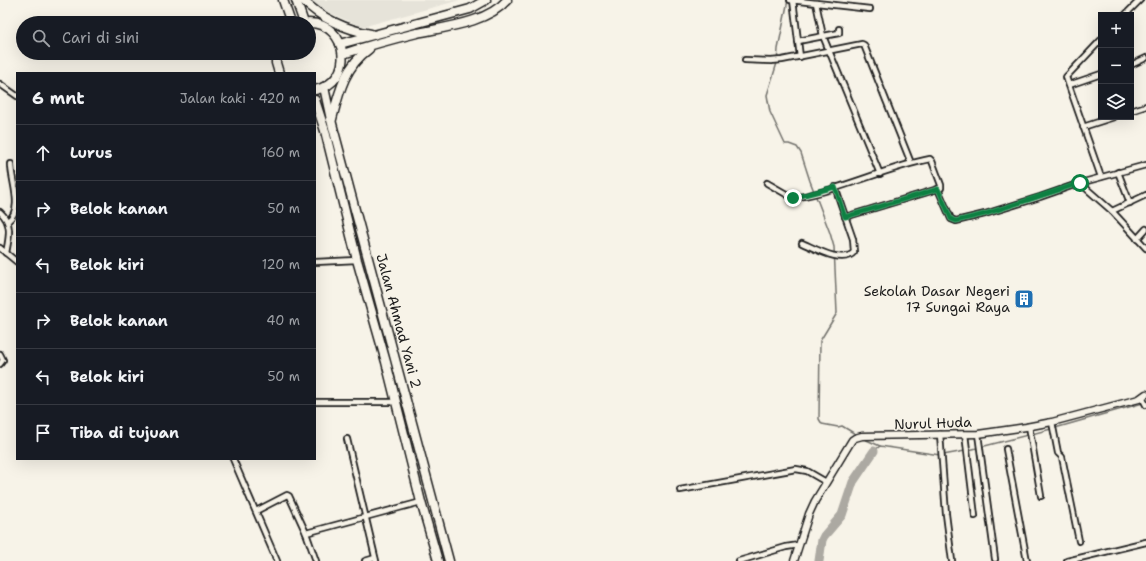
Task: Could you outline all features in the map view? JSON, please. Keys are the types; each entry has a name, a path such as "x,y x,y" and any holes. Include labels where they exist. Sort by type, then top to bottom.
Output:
{"highway":[{"path":"283,0 289,16"},
{"path":"296,0 302,16"},
{"path":"303,0 317,12 350,29 374,34"},
{"path":"340,44 470,9 486,0"},
{"path":"343,54 476,19 503,4 507,0"},
{"path":"316,24 321,25 335,35 343,54 343,62 335,79 324,87 316,90"},
{"path":"331,120 339,89 349,71 362,54 375,45"},
{"path":"276,60 279,72"},
{"name":"Jalan Ahmad Yani 2","path":"324,87 331,120 449,561"},
{"name":"Jalan Ahmad Yani 2","path":"316,103 325,131 421,502 438,561"}],"street":[{"path":"790,0 870,9"},
{"path":"793,0 800,57"},
{"path":"1128,12 1140,0"},
{"path":"816,3 823,36 880,174"},
{"path":"798,40 840,33 839,29"},
{"path":"1098,43 1066,75 1101,177"},
{"path":"745,60 777,60 800,57 862,44 864,45 911,163"},
{"path":"1134,64 1146,58"},
{"path":"1069,85 1098,75"},
{"path":"0,84 16,95"},
{"path":"1134,110 1146,106"},
{"path":"1083,127 1105,120"},
{"path":"767,183 793,198 817,193 911,163 930,159 932,161 941,188 845,217"},
{"path":"11,164 16,197"},
{"path":"938,189 951,219 956,221 985,214 1080,183 1146,165"},
{"path":"1118,172 1130,203"},
{"path":"1080,183 1112,211 1146,248"},
{"path":"802,243 835,256 850,256 854,252 853,239 835,187"},
{"path":"1112,211 1146,195"},
{"path":"8,221 12,217 16,207"},
{"path":"0,212 8,221 8,255"},
{"path":"1137,239 1146,229"},
{"path":"0,248 16,261"},
{"path":"316,262 358,260"},
{"path":"0,354 3,360 0,364"},
{"path":"1144,397 1146,405"},
{"name":"Nurul Huda","path":"794,561 812,507 852,440 860,437 978,434 1052,424 1144,397"},
{"path":"316,402 396,402"},
{"path":"1052,424 1058,453 1062,457 1079,541"},
{"path":"1029,427 1041,496"},
{"path":"940,434 946,514 952,561"},
{"path":"965,434 975,516"},
{"path":"978,434 995,559"},
{"path":"347,438 376,559 365,561"},
{"path":"1006,450 1027,561"},
{"path":"233,460 277,561"},
{"path":"680,490 796,469 807,471 826,482"},
{"path":"256,511 287,495 289,496 306,533 316,561"},
{"path":"306,533 421,502"},
{"path":"1067,561 1146,542"},
{"path":"739,561 786,547 799,545"}],"shaded area":[{"path":"306,0 460,0 362,27 316,7"}],"waterway":[{"path":"788,0 778,49 777,63 767,95 770,112 785,144 797,147 801,153 834,247 837,313 820,341 819,419 822,424 838,427 842,426 857,435"},
{"path":"969,450 1143,403"},
{"path":"862,438 880,446"},
{"path":"874,451 880,446 940,455"},
{"path":"819,561 822,540 842,515 853,482 874,451"},
{"path":"943,455 965,451"}],"place":[{"name":"Sekolah Dasar Negeri 17 Sungai Raya","path":"1024,299"}],"route":[{"path":"793,198 810,195 835,187 845,217 938,189 952,221 956,221 985,214 1080,183"}]}
